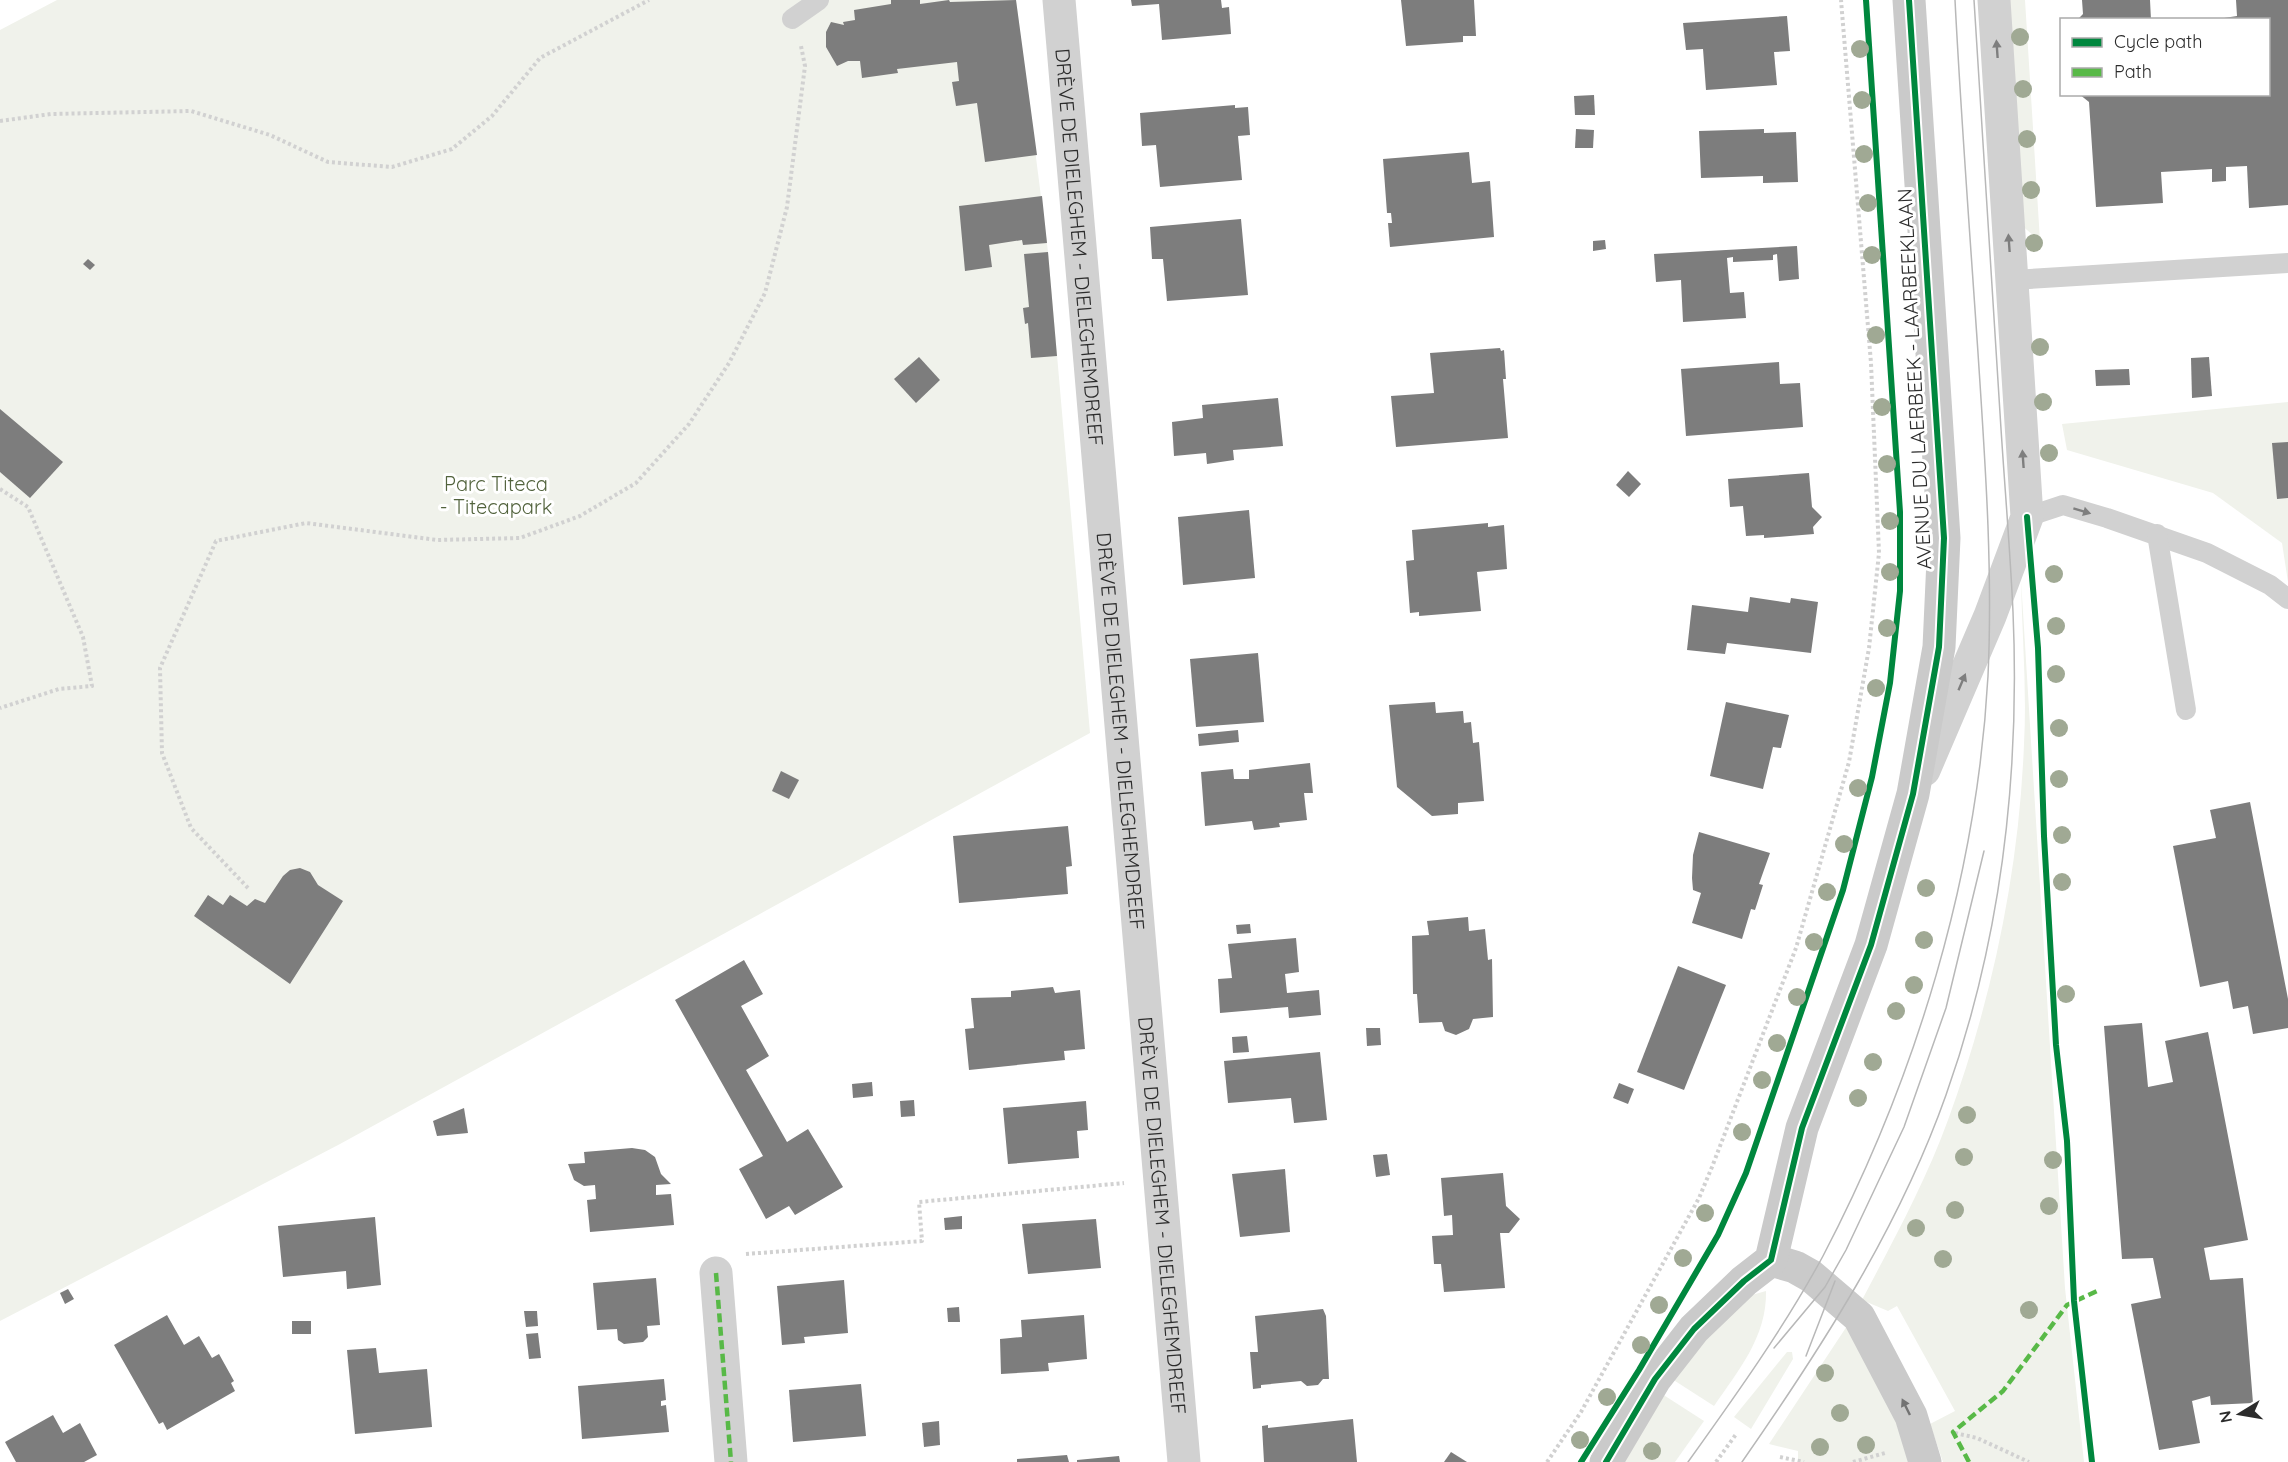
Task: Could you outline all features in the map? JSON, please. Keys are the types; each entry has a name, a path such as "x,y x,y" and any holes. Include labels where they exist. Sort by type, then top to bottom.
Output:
{"street":[{"name":"DRÈVE DE DIELEGHEM - DIELEGHEMDREEF","path":"1059,0 1184,1462"},
{"name":"AVENUE DU LAERBEEK - LAARBEEKLAAN","path":"1771,1260 1802,1128 1870,945 1913,794 1940,647 1944,538 1909,0"},
{"path":"1913,794 1990,616 2027,517 1994,0"},
{"path":"1606,1462 1655,1379 1694,1329 1744,1281 1771,1260 1795,1267 1811,1276 1859,1317 1911,1416 1925,1462"},
{"path":"716,1273 731,1462"}],"lane":[{"path":"792,19 819,0"},
{"path":"2012,280 2288,263"},
{"path":"2027,517 2063,505 2157,534 2207,553 2270,585 2288,599"},
{"path":"2157,534 2186,710"}],"path":[{"path":"0,121 51,114 191,111 270,135 328,162 392,167 452,149 492,116 540,58 649,0"},
{"path":"1547,1462 1581,1412 1708,1178 1796,948 1849,762 1869,648 1880,553 1871,363 1841,0"},
{"path":"248,888 191,828 162,753 160,668 216,541 306,523 437,540 520,538 580,516 636,483 688,424 729,363 765,293 787,207 803,90 805,66 792,19"},
{"path":"0,489 28,507 83,637 92,686 59,689 0,708"},
{"path":"716,1273 714,1256 922,1241 919,1202 1161,1179"},
{"path":"1946,1432 1977,1438 2030,1462"},
{"path":"1716,1462 1737,1433"},
{"path":"1853,1462 1893,1451"},
{"path":"1782,1462 1780,1457 1804,1462"}],"green space":[{"name":"Parc Titeca - Titecapark","path":"57,0 1016,0 1048,252 1090,733 340,1144 0,1321 0,30"},
{"path":"2005,0 2025,0 2040,241 2020,224"},
{"path":"2288,402 2288,582 2282,543 2213,493 2067,450 2062,424"},
{"path":"2021,580 2065,1288 2084,1462 1943,1462 1930,1424 1955,1411 1897,1306 1888,1311 1862,1300 1919,1189 1948,1120 1978,1029 2001,935 2016,840 2024,744 2025,683"},
{"path":"1766,1291 1762,1323 1756,1338 1741,1366 1714,1406 1672,1379 1685,1359 1752,1295"},
{"path":"1847,1326 1883,1388 1911,1462 1798,1462 1798,1451 1769,1444"},
{"path":"1787,1352 1792,1352 1793,1359 1751,1429 1734,1417"},
{"path":"1662,1394 1704,1421 1675,1462 1621,1462"}],"building":[{"path":"891,0 920,0 920,4 949,0 950,2 1016,0 1037,155 985,162 977,103 956,106 952,82 959,81 957,62 897,69 898,73 862,78 860,61 848,61 837,66 826,47 826,32 831,22 844,25 843,22 855,20 854,10 891,4"},
{"path":"1131,0 1221,0 1222,8 1229,7 1231,34 1162,40 1159,4 1132,6"},
{"path":"1401,0 1474,0 1476,36 1463,36 1463,42 1406,46"},
{"path":"2082,0 2150,0 2151,18 2079,18 2083,14"},
{"path":"2236,0 2288,0 2288,205 2249,208 2247,166 2226,167 2226,181 2212,182 2212,169 2161,172 2163,203 2096,207 2089,102 2082,96 2270,96 2270,18 2224,18 2237,16"},
{"path":"1787,16 1790,51 1774,52 1777,85 1706,90 1703,49 1686,50 1683,23"},
{"path":"1594,95 1595,115 1575,115 1574,96"},
{"path":"1235,105 1235,108 1248,107 1250,135 1238,136 1242,180 1160,187 1156,145 1142,146 1140,113"},
{"path":"1576,129 1594,130 1593,148 1575,148"},
{"path":"1764,129 1764,133 1796,132 1798,182 1763,183 1763,176 1701,178 1699,131"},
{"path":"1469,152 1472,183 1490,181 1494,237 1390,247 1388,223 1392,223 1391,213 1387,213 1383,159"},
{"path":"1042,196 1047,243 1023,245 1022,240 989,245 992,267 965,271 959,206"},
{"path":"1241,219 1248,295 1167,301 1163,259 1152,259 1150,227"},
{"path":"1605,240 1606,249 1593,251 1593,241"},
{"path":"1797,246 1799,279 1779,281 1777,254 1773,255 1773,260 1733,262 1733,257 1727,258 1730,293 1744,292 1746,318 1683,322 1681,280 1656,282 1654,254"},
{"path":"1048,252 1057,356 1031,358 1028,323 1025,324 1023,308 1029,307 1024,254"},
{"path":"88,259 95,265 90,270 83,264"},
{"path":"1500,348 1501,351 1504,350 1506,379 1503,379 1508,438 1396,447 1391,396 1434,393 1430,353"},
{"path":"919,357 940,380 916,403 894,379"},
{"path":"2209,357 2212,396 2192,398 2191,358"},
{"path":"1779,362 1780,384 1800,383 1803,427 1686,436 1681,369"},
{"path":"2129,369 2130,385 2096,386 2095,370"},
{"path":"1278,398 1283,446 1233,450 1234,460 1207,464 1206,453 1174,456 1172,422 1203,418 1202,405"},
{"path":"0,409 63,462 30,498 0,472"},
{"path":"2288,442 2288,498 2277,499 2272,443"},
{"path":"1628,471 1641,484 1629,497 1616,485"},
{"path":"1809,473 1812,507 1822,517 1813,527 1814,534 1764,538 1764,535 1746,536 1743,506 1730,507 1728,479"},
{"path":"1249,510 1255,578 1183,585 1178,517"},
{"path":"1488,523 1488,527 1504,525 1507,569 1477,572 1481,611 1419,616 1419,612 1410,613 1406,561 1414,560 1412,530"},
{"path":"1750,597 1790,603 1791,598 1818,602 1811,653 1727,643 1725,654 1687,650 1692,605 1748,612"},
{"path":"1258,653 1264,722 1196,727 1190,659"},
{"path":"1435,702 1436,713 1463,711 1464,723 1471,722 1473,743 1479,742 1484,801 1458,803 1458,814 1432,816 1397,787 1389,705"},
{"path":"1726,702 1789,715 1781,748 1773,747 1763,789 1710,776"},
{"path":"1238,730 1239,742 1199,746 1198,734"},
{"path":"1310,763 1313,793 1304,793 1307,820 1279,823 1280,827 1254,830 1252,821 1205,826 1201,772 1233,769 1234,779 1249,779 1249,770"},
{"path":"781,771 799,780 789,799 772,791"},
{"path":"2250,802 2288,999 2288,1028 2253,1034 2248,1006 2233,1009 2228,981 2200,987 2173,846 2216,838 2210,810"},
{"path":"1068,826 1072,866 1066,867 1068,894 959,903 953,836"},
{"path":"1699,832 1770,853 1759,884 1763,885 1755,910 1751,909 1742,939 1692,923 1701,893 1693,890 1692,878 1693,855"},
{"path":"300,868 310,872 318,885 343,901 290,984 194,916 208,895 223,905 230,895 247,906 255,899 265,903 283,876 290,870"},
{"path":"1468,917 1469,931 1485,929 1488,960 1492,959 1493,1017 1473,1019 1469,1029 1456,1035 1445,1031 1442,1022 1419,1023 1417,994 1413,994 1412,936 1429,935 1427,921"},
{"path":"1250,924 1251,933 1237,934 1236,925"},
{"path":"1296,938 1299,972 1285,974 1287,993 1319,990 1321,1015 1289,1018 1288,1007 1220,1013 1218,979 1232,978 1228,944"},
{"path":"744,960 763,994 741,1006 769,1056 746,1070 787,1142 808,1129 843,1187 795,1215 789,1206 766,1219 739,1169 763,1156 675,1000"},
{"path":"1678,966 1726,985 1684,1090 1637,1072"},
{"path":"1053,987 1055,993 1080,990 1085,1049 1064,1051 1065,1060 969,1070 965,1029 974,1028 971,998 1011,997 1011,991"},
{"path":"2142,1023 2148,1087 2173,1082 2165,1041 2208,1032 2248,1240 2204,1248 2210,1280 2243,1278 2253,1403 2211,1405 2210,1396 2192,1401 2200,1443 2159,1450 2131,1304 2161,1298 2153,1258 2122,1259 2104,1026"},
{"path":"1366,1028 1380,1028 1381,1045 1367,1046"},
{"path":"1247,1036 1249,1052 1233,1053 1232,1037"},
{"path":"1320,1052 1327,1120 1294,1123 1291,1098 1228,1103 1224,1061"},
{"path":"872,1082 873,1096 853,1098 852,1084"},
{"path":"1619,1083 1634,1089 1628,1104 1613,1098"},
{"path":"914,1100 915,1116 901,1117 900,1101"},
{"path":"1086,1101 1088,1130 1077,1131 1079,1158 1008,1164 1003,1108"},
{"path":"464,1108 468,1133 437,1136 433,1121"},
{"path":"632,1148 645,1150 655,1157 661,1174 671,1184 656,1185 656,1195 671,1194 674,1225 590,1232 587,1200 596,1199 595,1185 584,1186 574,1180 568,1164 585,1163 584,1152"},
{"path":"1387,1154 1390,1175 1376,1177 1373,1155"},
{"path":"1285,1169 1290,1232 1240,1237 1232,1174"},
{"path":"1503,1173 1506,1206 1520,1219 1509,1233 1500,1233 1505,1288 1444,1292 1441,1264 1434,1264 1432,1236 1453,1235 1452,1215 1444,1216 1441,1178"},
{"path":"962,1216 962,1229 945,1230 944,1218"},
{"path":"375,1217 381,1285 347,1289 346,1271 283,1277 278,1226"},
{"path":"1096,1219 1101,1268 1028,1274 1022,1224"},
{"path":"656,1278 660,1325 647,1326 648,1337 643,1342 624,1344 618,1340 617,1329 597,1330 593,1283"},
{"path":"844,1280 848,1333 804,1337 805,1343 782,1345 777,1286"},
{"path":"68,1289 74,1299 65,1304 60,1293"},
{"path":"959,1307 960,1322 948,1322 947,1308"},
{"path":"1323,1309 1326,1316 1329,1379 1323,1379 1318,1385 1307,1386 1301,1381 1261,1385 1261,1388 1253,1389 1250,1352 1258,1352 1255,1316"},
{"path":"524,1311 537,1311 538,1326 526,1327"},
{"path":"167,1315 184,1345 199,1336 212,1358 219,1354 234,1381 231,1383 235,1391 167,1430 163,1422 159,1424 114,1345"},
{"path":"1084,1315 1087,1359 1048,1363 1049,1371 1001,1374 1000,1339 1022,1337 1021,1320"},
{"path":"292,1321 311,1321 311,1334 292,1334"},
{"path":"538,1333 541,1358 529,1359 526,1334"},
{"path":"376,1348 379,1373 427,1369 432,1427 355,1434 347,1350"},
{"path":"664,1379 666,1400 661,1401 661,1406 666,1405 669,1432 582,1439 578,1386"},
{"path":"861,1384 866,1436 793,1442 789,1390"},
{"path":"53,1415 63,1433 80,1423 97,1455 84,1462 16,1462 5,1442"},
{"path":"1353,1419 1357,1462 1264,1462 1262,1426 1268,1425 1268,1428"},
{"path":"939,1421 940,1445 924,1447 922,1423"},
{"path":"1451,1452 1467,1462 1444,1462"},
{"path":"1067,1455 1069,1462 1017,1462 1017,1459"},
{"path":"1119,1456 1120,1462 1077,1462 1077,1460"}],"tram line":[{"path":"1688,1462 1742,1386 1792,1309 1823,1256 1856,1188 1886,1119 1913,1047 1936,975 1971,826 1982,751 1988,676 1989,555 1955,0"},
{"path":"1742,1462 1801,1375 1856,1285 1906,1192 1927,1144 1946,1095 1981,977 2003,856 2013,734 2013,612 1974,0"},
{"path":"1774,1348 1825,1287 1846,1250 1904,1127 1946,1008 1984,851"},
{"path":"1806,1356 1835,1281"}],"marked path":[{"path":"716,1273 731,1462"},
{"path":"1969,1462 1953,1432 2003,1391 2067,1305 2097,1291"}],"cycle path":[{"path":"1581,1462 1639,1370 1718,1235 1746,1173 1843,890 1872,777 1890,683 1900,591 1900,512 1866,0"},
{"path":"1606,1462 1655,1379 1694,1329 1744,1281 1771,1260 1802,1128 1871,945 1913,794 1939,647 1944,538 1909,0"},
{"path":"2027,517 2038,648 2044,836 2056,1045 2067,1141 2074,1301 2092,1462"}]}
